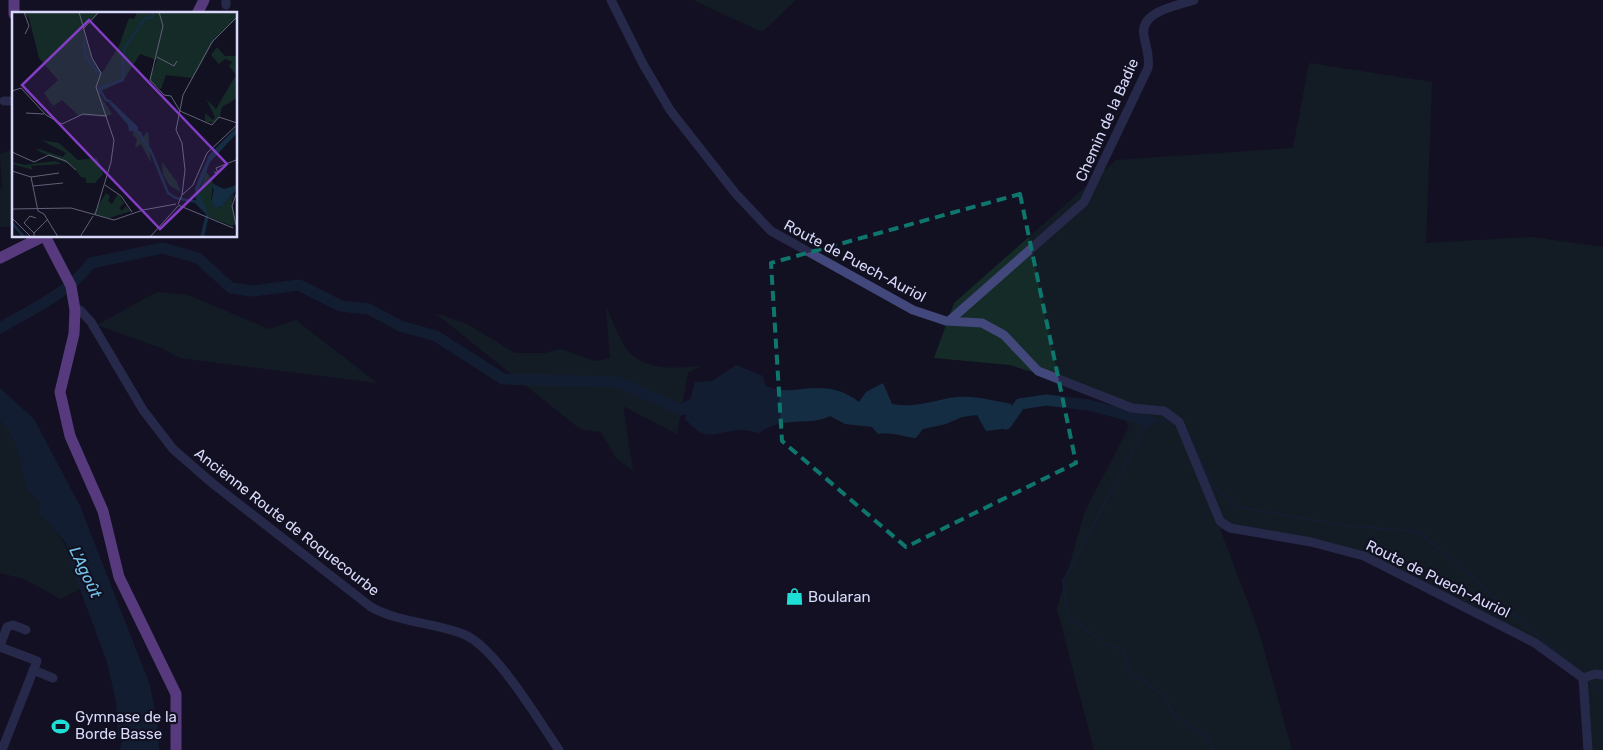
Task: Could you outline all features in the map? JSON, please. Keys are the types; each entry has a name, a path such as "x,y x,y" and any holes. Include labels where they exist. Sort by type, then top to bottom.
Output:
{"main road":[{"path":"197,12 204,0"},
{"path":"4,255 24,238"},
{"path":"4,255 41,238"},
{"path":"44,238 70,285 76,310 74,334 60,392 70,436 103,511 119,577 176,694 176,750"}],"street":[{"name":"Route de Puech-Auriol","path":"611,0 650,78 670,110 736,194 771,231 912,310 949,321 982,323 1004,335 1038,371 1132,408 1164,411 1178,420 1220,522 1230,528 1311,542 1364,556 1535,643 1583,678"},
{"name":"Chemin de la Badie","path":"949,321 1072,213 1089,194 1148,68 1148,52 1143,33 1146,22 1154,13 1194,0"},
{"path":"4,101 12,100"},
{"name":"Ancienne Route de Roquecourbe","path":"76,310 80,310 90,322 150,419 180,456 371,606 403,620 461,633 483,646 559,750"},
{"path":"2,750 37,660 0,646 7,628 13,625 26,630"},
{"path":"33,670 53,678"},
{"path":"1588,750 1583,678 1595,674 1603,675"}],"highlighted area":[{"path":"1020,194 1076,463 906,547 782,441 771,263"}],"green space":[{"path":"693,0 796,0 762,32"},
{"path":"1309,63 1432,82 1426,243 1532,237 1603,247 1603,750 1586,750 1581,680 1533,646 1363,558 1312,545 1220,529 1259,632 1292,750 1094,750 1057,609 1085,511 1129,427 1112,397 1010,365 934,358 954,303 1116,160 1293,148"},
{"path":"11,150 12,226 0,227 0,188 2,188 0,154"},
{"path":"157,292 188,295 269,329 296,320 377,383 180,358 161,348 97,325"},
{"path":"606,307 623,344 637,359 654,366 663,367 701,366 688,372 677,434 623,406 633,471 616,458 601,432 580,429 435,313 467,324 515,353 545,353 561,349 595,361 610,358"},
{"path":"0,420 9,431 16,446 28,492 40,501 40,516 61,539 75,568 81,588 61,599 24,579 0,573"}],"water":[{"path":"736,365 763,376 765,385 776,389 832,389 859,402 866,392 883,383 892,404 914,405 949,398 972,397 1011,404 1016,416 1002,429 986,431 977,415 962,417 946,424 923,429 916,438 883,433 878,434 872,427 845,424 830,416 813,421 777,424 759,433 741,430 710,435 699,432 685,419 695,382 712,381"},
{"name":"L'Agoût","path":"0,388 34,419 80,506 150,685 158,729 159,750 120,750 122,741 118,737 116,701 107,662 71,565 66,543 48,522 40,516 40,501 28,492 16,446 9,431 0,420"}],"waterway":[{"path":"0,328 61,292 82,274 91,263 163,248 198,258 231,288 253,291 299,285 341,306 369,309 400,326 436,336 503,379 618,382 682,410 701,399"},
{"path":"1006,424 1020,404 1046,400 1089,405 1149,421"},
{"path":"1170,420 1149,421 1063,581 1068,617 1106,644 1123,650 1131,673 1165,696 1174,716 1209,738 1213,750"},
{"path":"1187,431 1213,487 1239,507 1342,525 1420,532 1567,661"},
{"path":"1588,680 1603,693"}],"place":[{"name":"Boularan","path":"794,597"},
{"name":"Gymnase de la Borde Basse","path":"61,726"}]}
